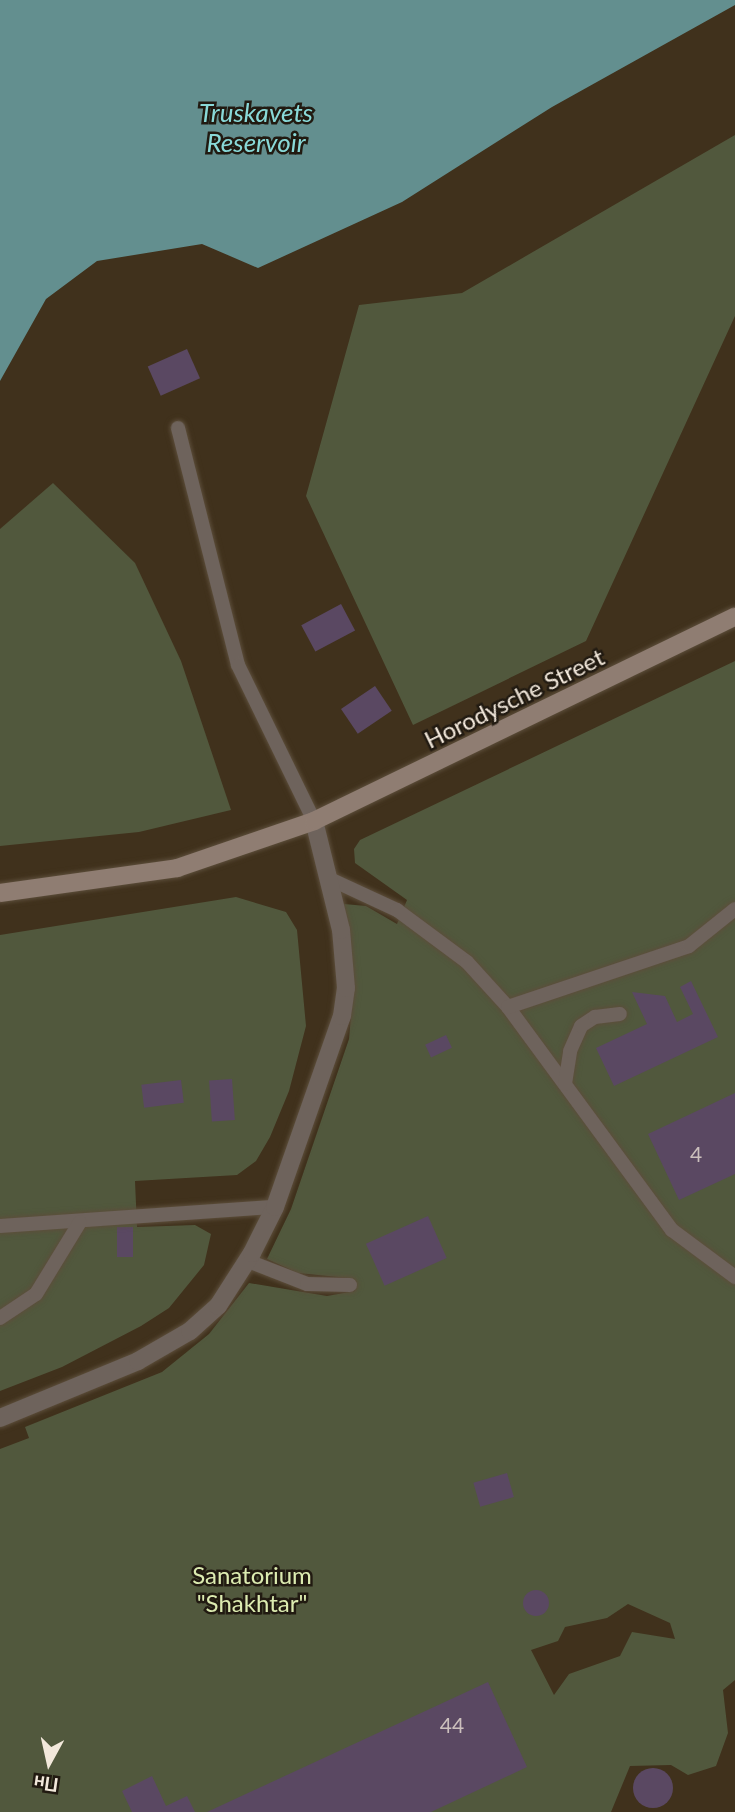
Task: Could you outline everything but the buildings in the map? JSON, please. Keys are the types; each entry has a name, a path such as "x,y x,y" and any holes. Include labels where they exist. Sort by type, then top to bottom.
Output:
{"street":[{"name":"Horodysche Street","path":"0,893 177,868 314,821 735,617"},
{"path":"0,1418 138,1361 190,1331 218,1306 248,1261 275,1207 342,1017 346,988 341,930 314,821"}],"lane":[{"path":"178,428 238,665 314,821"},
{"path":"330,879 397,910 467,962 508,1007 672,1230 735,1277"},
{"path":"508,1007 689,946 735,909"},
{"path":"565,1084 570,1051 581,1026 607,1014 620,1014"},
{"path":"0,1226 275,1207"},
{"path":"0,1318 36,1294 80,1222"},
{"path":"248,1261 307,1284 350,1285"}],"green space":[{"path":"735,135 735,316 586,641 413,725 306,496 359,305 462,293"},
{"path":"53,483 135,563 181,661 231,810 139,832 0,846 0,529"},
{"name":"Sanatorium \"Shakhtar\"","path":"735,661 735,1680 723,1690 728,1733 716,1766 688,1775 671,1765 630,1766 611,1812 0,1812 0,1449 29,1438 25,1427 162,1372 209,1334 249,1283 327,1296 355,1291 348,1278 298,1273 267,1259 291,1209 349,1039 352,1004 344,904 366,906 397,924 407,900 355,863 354,849 360,840","holes":["628,1604 670,1623 675,1639 632,1632 620,1656 569,1674 554,1695 531,1650 558,1641 565,1627 607,1618"]},
{"path":"236,897 286,912 297,930 306,1026 289,1091 270,1137 256,1161 237,1175 135,1181 137,1227 195,1225 211,1234 204,1265 169,1308 141,1326 62,1367 0,1391 0,935"}],"water":[{"name":"Truskavets Reservoir","path":"0,0 735,0 735,5 552,107 402,202 258,268 202,244 97,261 46,299 0,381"}]}
